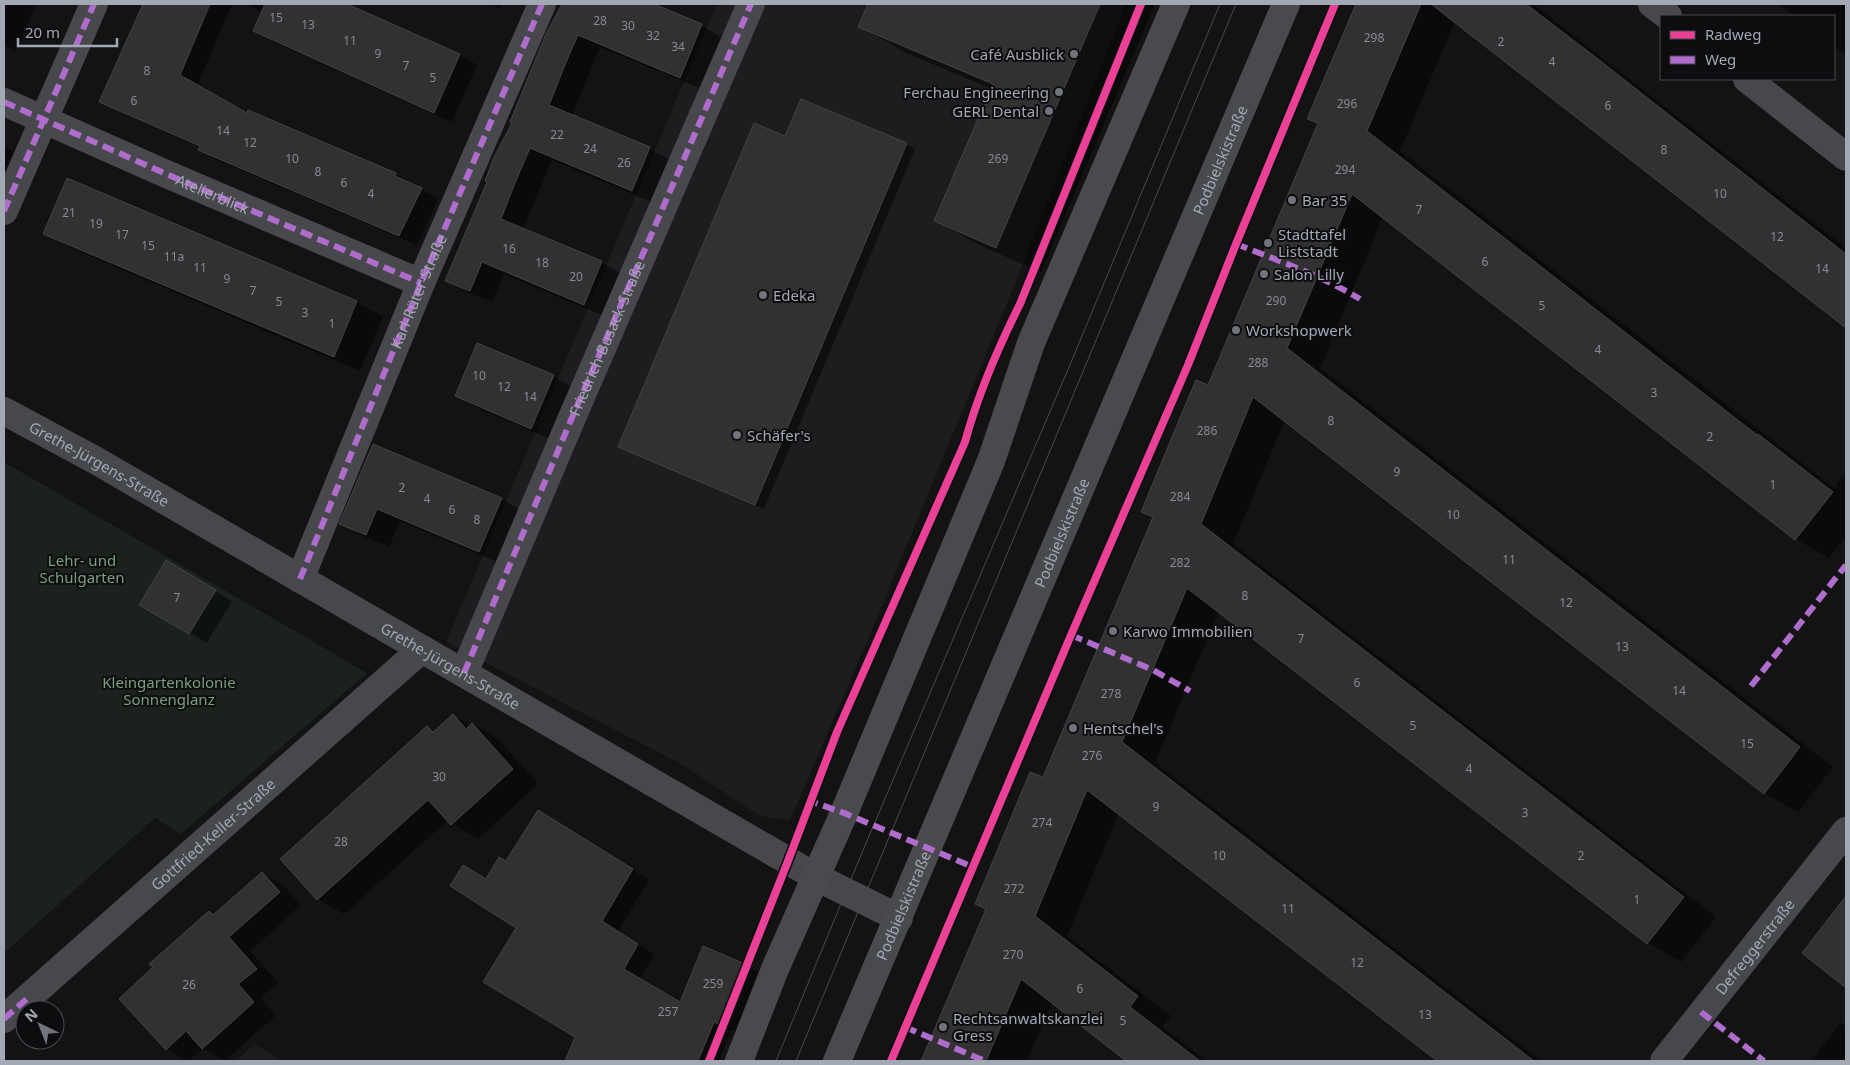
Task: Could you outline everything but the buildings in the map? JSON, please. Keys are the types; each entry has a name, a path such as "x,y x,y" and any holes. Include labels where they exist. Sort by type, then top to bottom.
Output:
{"main road":[{"path":"739,1061 775,969 816,877 991,461 1031,343 1176,4"},
{"name":"Podbielskistraße","path":"838,1061 1286,4"}],"street":[{"path":"4,211 94,4"},
{"name":"Karl-Rüter-Straße","path":"300,579 421,283 542,4"},
{"name":"Friedrich-Busack-Straße","path":"464,674 575,411 751,4"},
{"path":"1652,4 1667,15"},
{"path":"1748,80 1846,157"},
{"name":"Atelierblick","path":"4,102 421,283"},
{"name":"Grethe-Jürgens-Straße","path":"4,411 95,460 816,877 899,918"},
{"name":"Gottfried-Keller-Straße","path":"4,1019 422,649"},
{"name":"Defreggerstraße","path":"1664,1061 1846,831"}],"shaded area":[{"path":"717,4 1126,4 1019,274 868,639 790,820 760,816 683,765 446,642"},
{"path":"255,1044 283,1061 235,1061"}],"green space":[{"name":"Kleingartenkolonie Sonnenglanz","path":"4,462 367,673 181,834 155,818 4,953"}],"tram line":[{"path":"776,1061 1220,4"},
{"path":"796,1061 1236,4"}],"marked path":[{"path":"4,211 94,4"},
{"path":"300,579 421,283 542,4"},
{"path":"464,673 751,4"},
{"path":"4,102 421,283"},
{"path":"1236,244 1315,276 1360,299"},
{"path":"1751,686 1846,565"},
{"path":"1071,635 1153,670 1190,691"},
{"path":"809,805 810,801 844,813 973,867"},
{"path":"4,1019 30,996"},
{"path":"1701,1012 1764,1061"},
{"path":"905,1027 985,1061"}],"cycle path":[{"path":"709,1061 837,732 965,442 989,371 1020,304 1141,4"},
{"path":"891,1061 1071,635 1188,365 1335,4"}],"place":[{"name":"Café Ausblick","path":"1074,54"},
{"name":"Ferchau Engineering","path":"1059,92"},
{"name":"GERL Dental","path":"1049,111"},
{"name":"Bar 35","path":"1292,200"},
{"name":"Stadttafel Liststadt","path":"1268,243"},
{"name":"Salon Lilly","path":"1264,274"},
{"name":"Edeka","path":"763,295"},
{"name":"Workshopwerk","path":"1236,330"},
{"name":"Schäfer's","path":"737,435"},
{"name":"Karwo Immobilien","path":"1113,631"},
{"name":"Hentschel's","path":"1073,728"},
{"name":"Rechtsanwaltskanzlei Gress","path":"943,1027"}],"park label":[{"name":"Lehr- und Schulgarten","path":"82,568"}]}
